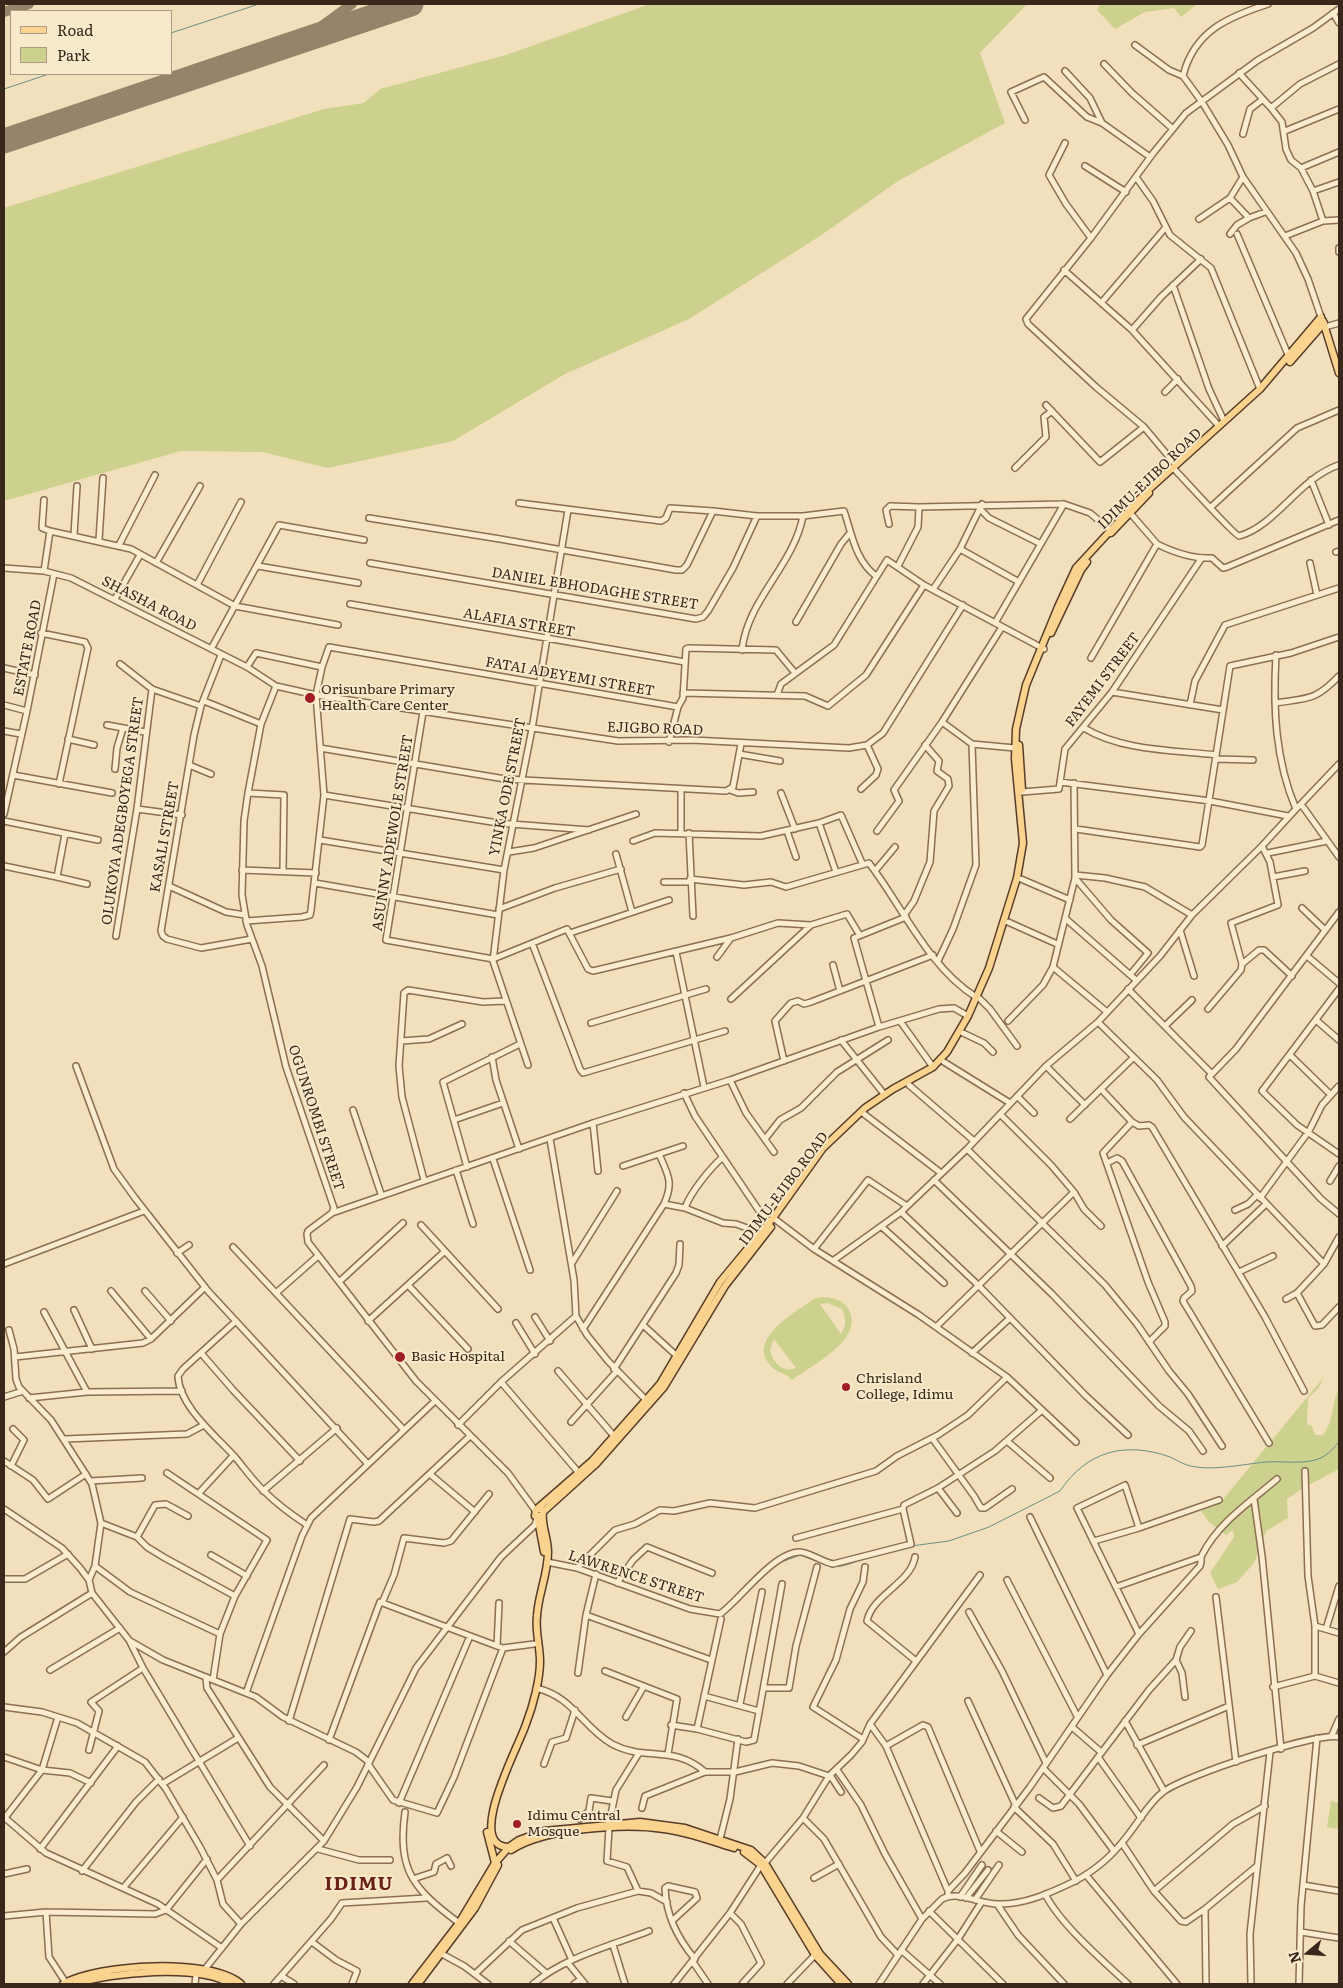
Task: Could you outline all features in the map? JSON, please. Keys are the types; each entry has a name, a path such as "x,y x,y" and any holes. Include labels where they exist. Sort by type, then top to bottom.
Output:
{"main road":[{"name":"IDIMU-EJIBO ROAD","path":"539,1514 614,1436 660,1384 678,1357 720,1282 761,1234 824,1148 848,1123 884,1094 933,1067 947,1052 993,970 1021,879 1027,843 1022,792 1020,730 1030,687 1043,648 1076,568 1109,529 1221,424 1234,415 1267,384 1289,357 1323,323"},
{"name":"IDIMU-EJIBO ROAD","path":"539,1514 596,1464 664,1388 725,1286 826,1151 864,1114 895,1092 935,1070 944,1062 963,1033 978,998 989,968 1021,857 1022,826 1015,748 1016,729 1026,685 1080,570 1175,467 1267,384 1323,323"},
{"path":"1323,323 1339,373"},
{"path":"509,1847 502,1847 495,1842 491,1833 491,1818 499,1788 527,1722 536,1688 540,1659 536,1617 547,1562 547,1544 539,1514"},
{"path":"496,1862 487,1833 487,1819 496,1786 523,1721 534,1678 533,1614 544,1554 539,1514"},
{"path":"418,1984 475,1908 499,1864 508,1853 520,1844 546,1835 640,1822 667,1824 751,1850 763,1864 820,1954 848,1984"},
{"path":"412,1984 459,1923 496,1862 509,1847 524,1838 544,1831 609,1826 647,1826 683,1832 736,1849 763,1864 816,1955 841,1984"},
{"path":"64,1983 122,1969 175,1970 220,1978 231,1984"},
{"path":"76,1984 119,1974 205,1969 222,1973 241,1984"}],"street":[{"path":"1183,76 1186,63 1218,24 1238,14 1268,4"},
{"path":"1339,9 1239,74 1186,113 1150,157 1091,238 1028,315 1028,324 1102,392 1144,427 1175,467 1234,535 1246,535 1258,528 1311,480 1339,465"},
{"path":"1333,13 1339,23"},
{"path":"1135,46 1163,66 1183,76 1202,102 1228,145 1243,177 1265,212 1284,236 1308,279 1323,323 1339,324"},
{"path":"1104,64 1132,93 1173,129"},
{"path":"1271,108 1300,84 1339,64"},
{"path":"1065,71 1090,98 1102,123"},
{"path":"1239,74 1282,122 1285,131 1283,139 1286,149 1291,160 1301,168 1313,191 1323,221"},
{"path":"1025,120 1011,92 1044,77 1087,116 1102,123 1150,157"},
{"path":"1243,134 1250,109 1262,100"},
{"path":"1285,131 1339,109"},
{"path":"1065,143 1049,175 1070,211 1091,238"},
{"path":"1301,168 1339,152"},
{"path":"1085,166 1126,192"},
{"path":"1136,177 1153,201 1170,235 1212,268 1260,389"},
{"path":"1199,218 1230,198 1243,177"},
{"path":"1313,191 1339,182"},
{"path":"1230,198 1249,218"},
{"path":"1230,234 1237,225 1265,212"},
{"path":"1284,236 1323,221 1339,220"},
{"path":"1102,302 1166,227"},
{"path":"1238,234 1289,357"},
{"path":"1132,330 1173,285 1201,259"},
{"path":"1064,270 1132,330 1221,424"},
{"path":"1173,285 1221,424"},
{"path":"1165,392 1178,379"},
{"path":"1046,405 1100,462 1144,427"},
{"path":"1211,507 1297,428 1339,410"},
{"path":"1015,468 1046,437 1044,417 1052,411"},
{"path":"119,545 155,475"},
{"path":"99,540 103,478"},
{"path":"1311,480 1329,525"},
{"path":"74,535 77,486"},
{"path":"156,563 200,486"},
{"path":"44,500 42,528 119,545 235,606 338,625"},
{"path":"197,585 241,502"},
{"path":"519,503 661,521 666,518 670,508 757,516 803,516 844,511 850,533 864,566 876,576"},
{"path":"889,524 887,506 981,507 1064,504 1090,513 1109,529"},
{"path":"995,623 1064,504"},
{"path":"898,566 918,527 919,507"},
{"path":"981,507 989,518 1041,544"},
{"path":"934,588 960,549 981,507"},
{"name":"YINKA ODE STREET","path":"528,1065 505,1001 493,959 504,870 532,729 538,682 568,510"},
{"path":"369,518 682,570 687,565 713,511"},
{"path":"1131,514 1157,544 1174,553 1201,559 1212,558 1223,568 1227,568 1339,520"},
{"name":"DANIEL EBHODAGHE STREET","path":"370,563 696,619 703,618 733,568 757,516"},
{"path":"742,650 746,627 791,550 799,534 803,516"},
{"path":"211,649 279,525 364,540"},
{"path":"44,571 50,531"},
{"path":"796,622 841,544 850,533"},
{"path":"1091,658 1157,544"},
{"path":"960,549 1019,582"},
{"path":"115,599 140,555"},
{"name":"FAYEMI STREET","path":"1060,782 1065,749 1112,692 1201,559"},
{"path":"777,695 779,686 834,645 887,560 924,585 934,588 1043,648"},
{"path":"1310,564 1317,595"},
{"path":"258,566 358,583"},
{"name":"SHASHA ROAD","path":"4,568 44,571 71,578 247,667 276,686"},
{"name":"ESTATE ROAD","path":"4,814 21,734 28,711 41,633 54,574"},
{"path":"683,692 805,696 825,706 849,690 866,674 924,585"},
{"path":"1190,705 1195,681 1226,625 1339,588"},
{"name":"ALAFIA STREET","path":"350,604 685,662"},
{"path":"861,789 876,775 878,769 867,745 883,734 963,605"},
{"path":"877,831 899,801 894,790 942,722 1002,627"},
{"path":"41,633 85,642 88,648 58,784"},
{"path":"1076,829 1200,847 1202,845 1210,801 1230,666 1299,651 1339,637"},
{"name":"FATAI ADEYEMI STREET","path":"245,918 310,916 324,795 316,695 322,667 329,647 538,682 678,708"},
{"path":"668,742 678,708 682,702 686,649 776,650 795,673"},
{"path":"247,667 256,653 322,667"},
{"name":"KASALI STREET","path":"221,655 202,704 162,923 163,936 201,948 252,939"},
{"path":"1276,655 1275,703 1278,744 1283,771 1296,809"},
{"path":"120,664 152,689 261,724"},
{"path":"4,668 35,675"},
{"path":"1275,703 1315,697 1326,690 1339,676"},
{"name":"EJIGBO ROAD","path":"276,686 316,695 618,741 668,742 692,740 741,744 849,748 867,745"},
{"name":"OGUNROMBI STREET","path":"276,686 261,724 248,793 242,895 245,918 262,966 286,1067 334,1208 332,1212 306,1234 308,1242 416,1381 508,1473 539,1514"},
{"name":"OLUKOYA ADEGBOYEGA STREET","path":"116,936 137,809 145,732 152,689"},
{"path":"1112,692 1223,710"},
{"path":"4,705 28,711"},
{"name":"ASUNNY ADEWOLE STREET","path":"423,712 409,809 386,940 493,959"},
{"path":"942,722 972,744 1015,748"},
{"path":"106,725 145,732"},
{"path":"115,770 117,748 123,728"},
{"path":"1084,728 1104,739 1122,743 1216,757 1253,760"},
{"path":"4,731 21,734"},
{"path":"68,739 94,745"},
{"path":"730,790 741,744"},
{"path":"938,961 953,930 976,865 972,744"},
{"path":"879,1027 854,941 859,934 905,916 914,901 930,862 934,811 950,786 948,778 937,771 939,761 925,745"},
{"path":"320,748 522,781 730,790 738,793 753,792"},
{"path":"739,754 780,761"},
{"path":"834,1260 901,1212 967,1149 1046,1066 1098,1022 1160,956 1192,915 1262,846 1288,816 1339,764"},
{"path":"190,765 211,774"},
{"path":"13,775 112,794"},
{"path":"1022,792 1057,790 1060,782 1074,783 1210,801 1288,816"},
{"path":"1008,1021 1043,985 1053,968 1057,944 1066,919 1075,876 1076,829 1074,783"},
{"path":"681,789 681,833"},
{"path":"248,793 284,795 283,871"},
{"path":"781,793 795,829"},
{"path":"324,795 514,825 589,830"},
{"path":"1301,804 1312,816 1339,857"},
{"path":"137,809 182,815"},
{"path":"508,852 534,848 636,814"},
{"path":"633,841 654,834 681,833 747,837 787,831 843,816 862,863"},
{"path":"4,821 98,840"},
{"path":"819,823 836,872"},
{"path":"787,831 796,857"},
{"path":"689,833 693,916"},
{"path":"57,877 65,834"},
{"path":"320,840 504,870"},
{"path":"1268,853 1327,841"},
{"path":"1208,1009 1241,970 1242,964 1231,923 1278,905 1268,853 1262,846"},
{"path":"875,871 896,847"},
{"path":"616,854 632,912"},
{"path":"664,882 690,881 744,884 771,882 786,887 869,862 933,955 958,986 978,998 990,1009 1017,1046"},
{"path":"4,866 87,884"},
{"path":"314,883 499,912 555,888 621,869"},
{"path":"242,870 316,873"},
{"path":"1273,877 1305,871"},
{"path":"1075,876 1106,878 1145,887 1192,915"},
{"path":"1075,876 1111,920 1148,953 1130,975"},
{"path":"1021,879 1070,900"},
{"path":"169,886 226,912 245,918"},
{"path":"570,933 669,900"},
{"path":"1302,908 1325,930"},
{"path":"1339,912 1236,1049 1212,1073 1210,1080 1339,1214"},
{"path":"493,959 565,929 570,933 590,971 731,938 778,923 811,925 847,914 859,934"},
{"path":"1066,919 1136,980"},
{"path":"1008,922 1057,944"},
{"path":"731,999 811,925"},
{"path":"1180,930 1194,976"},
{"path":"717,957 731,938"},
{"path":"532,943 580,1069 583,1072 725,1031"},
{"path":"1242,964 1262,949 1292,976"},
{"path":"676,952 704,1087"},
{"path":"784,1061 775,1021 792,1003 798,1001 804,1004 811,1002 933,955"},
{"path":"1307,956 1339,983"},
{"path":"833,965 840,991"},
{"path":"1053,968 1107,1012"},
{"path":"591,1022 706,989"},
{"path":"1128,989 1212,1073"},
{"path":"1339,989 1262,1091 1298,1125 1339,1154"},
{"path":"424,1180 402,1103 399,1066 406,991 483,1002 505,1001"},
{"path":"1166,1025 1192,1000"},
{"path":"332,1212 381,1194 493,1159 593,1122 730,1080 879,1027 939,1009 954,1008 968,1016"},
{"path":"1316,1020 1339,1040"},
{"path":"900,1021 933,1067"},
{"path":"1098,1022 1166,1091 1184,1117 1324,1264"},
{"path":"401,1041 429,1039 462,1024"},
{"path":"963,1033 984,1043 993,1052"},
{"path":"841,1040 884,1094"},
{"path":"765,1139 780,1120 801,1108 837,1072 888,1040"},
{"path":"467,1167 443,1082 520,1044"},
{"path":"1290,1055 1335,1093"},
{"path":"492,1057 503,1103 519,1149"},
{"path":"1070,1119 1133,1058"},
{"path":"944,1062 1010,1103"},
{"path":"76,1066 114,1169 144,1211 205,1287 337,1428 367,1463"},
{"path":"1046,1066 1085,1105"},
{"path":"730,1080 746,1113 774,1152"},
{"path":"909,1085 974,1141"},
{"path":"1235,1210 1259,1196 1288,1162 1309,1131 1322,1105 1335,1093 1339,1086"},
{"path":"1101,1089 1132,1122 1139,1126 1149,1125 1152,1127 1239,1272 1304,1392"},
{"path":"684,1093 695,1116 768,1224"},
{"path":"1017,1096 1034,1114"},
{"path":"454,1120 503,1103"},
{"path":"353,1110 381,1194"},
{"path":"864,1114 941,1173"},
{"path":"1000,1114 1074,1192 1084,1209 1101,1226"},
{"path":"593,1122 598,1170"},
{"path":"1132,1122 1103,1153 1166,1324 1149,1342"},
{"path":"550,1139 572,1263 576,1316 583,1329 616,1370 646,1400"},
{"path":"623,1166 683,1146"},
{"path":"967,1149 1105,1285 1188,1394 1222,1446"},
{"path":"583,1329 664,1204 671,1186 659,1154"},
{"path":"685,1208 691,1196 713,1165 723,1157"},
{"path":"1107,1164 1117,1158 1122,1161 1191,1286 1192,1291 1183,1301 1269,1443"},
{"path":"493,1159 530,1270"},
{"path":"1330,1180 1339,1166"},
{"path":"456,1170 473,1224"},
{"path":"814,1249 868,1180 907,1206"},
{"path":"934,1180 1135,1378 1159,1406 1189,1431 1203,1451"},
{"path":"572,1263 617,1191"},
{"path":"936,1327 1074,1192"},
{"path":"664,1204 685,1208 723,1223 736,1224 761,1234"},
{"path":"1222,1246 1266,1204"},
{"path":"4,1264 144,1211"},
{"path":"901,1212 978,1285 1086,1396 1128,1435"},
{"path":"776,1220 814,1249 834,1260 936,1327 1007,1377 1076,1442"},
{"path":"339,1282 403,1223"},
{"path":"421,1226 498,1308"},
{"path":"882,1227 944,1283"},
{"path":"1286,1299 1297,1293 1324,1264 1339,1237"},
{"path":"571,1422 616,1370 676,1273 679,1265 680,1244"},
{"path":"177,1253 189,1245"},
{"path":"233,1247 404,1430"},
{"path":"368,1321 444,1252"},
{"path":"276,1293 318,1256"},
{"path":"1239,1272 1273,1256"},
{"path":"408,1285 468,1349"},
{"path":"15,1357 133,1345 151,1339 205,1287"},
{"path":"111,1291 151,1339"},
{"path":"145,1291 171,1321"},
{"path":"1297,1293 1316,1326 1322,1325 1339,1306"},
{"path":"74,1310 92,1349"},
{"path":"44,1312 87,1392"},
{"path":"458,1425 501,1382 550,1341 576,1316"},
{"path":"535,1317 550,1341"},
{"path":"972,1353 1010,1318"},
{"path":"236,1321 190,1362 178,1376 182,1391 204,1424 263,1491 283,1509 307,1525"},
{"path":"516,1324 535,1354"},
{"path":"643,1325 678,1357"},
{"path":"9,1330 15,1357 16,1379 23,1391 51,1420 65,1439 90,1481 101,1523 95,1566 89,1580"},
{"path":"201,1353 300,1461"},
{"path":"558,1371 614,1436"},
{"path":"577,1568 615,1530 635,1524 660,1510 674,1511 710,1503 755,1508 876,1471 897,1456 968,1416 1007,1377"},
{"path":"501,1382 579,1473"},
{"path":"4,1397 23,1391"},
{"path":"29,1398 87,1392 182,1391"},
{"path":"246,1693 307,1525 323,1504 435,1401"},
{"path":"796,1538 902,1509 904,1505 938,1488 1007,1441 1042,1410"},
{"path":"65,1439 186,1434 204,1424"},
{"path":"263,1491 337,1428"},
{"path":"11,1466 24,1440 13,1429"},
{"path":"289,1721 311,1654 350,1518 377,1522 431,1475 470,1436"},
{"path":"932,1438 982,1508 1012,1489"},
{"path":"1007,1441 1050,1478"},
{"path":"199,1492 233,1456"},
{"path":"4,1461 33,1480 48,1499 86,1474"},
{"path":"1305,1471 1308,1576 1315,1626 1315,1676"},
{"path":"167,1473 199,1492 266,1540 235,1596 220,1634 213,1680"},
{"path":"431,1475 475,1512"},
{"path":"90,1481 142,1478"},
{"path":"879,1984 922,1919 948,1894 965,1873 1072,1727 1077,1716 1107,1675 1139,1634 1200,1566 1201,1558 1225,1523 1277,1479"},
{"path":"1139,1528 1125,1485 1077,1508 1139,1634"},
{"path":"938,1488 957,1513"},
{"path":"329,1740 380,1602 382,1603 394,1575 404,1538 448,1543 489,1494"},
{"path":"1254,1499 1262,1556 1273,1687 1281,1749"},
{"path":"1094,1541 1139,1528 1219,1500"},
{"path":"137,1537 155,1505 166,1504 188,1516"},
{"path":"4,1509 68,1554 89,1580 92,1593 129,1640 143,1668 250,1846"},
{"path":"697,1729 720,1616 743,1590 778,1561 792,1554 801,1552 820,1561 833,1564 911,1544 902,1509"},
{"path":"205,1969 241,1924 324,1841 352,1797 416,1668 501,1557 535,1525 539,1514"},
{"path":"1030,1517 1107,1675"},
{"path":"101,1523 137,1537 147,1547 165,1558 235,1596"},
{"path":"617,1583 633,1560 647,1546 712,1573"},
{"path":"4,1579 25,1579 68,1554"},
{"path":"211,1555 247,1576"},
{"path":"915,1556 913,1566 877,1603 866,1621 916,1661"},
{"path":"1116,1587 1201,1558"},
{"name":"LAWRENCE STREET","path":"547,1562 577,1568 690,1609 720,1616"},
{"path":"95,1566 130,1592 220,1634"},
{"path":"764,1688 786,1689 790,1684 796,1646 817,1566"},
{"path":"863,1739 813,1707 836,1660 850,1609 863,1582 865,1567"},
{"path":"578,1673 586,1615 596,1574"},
{"path":"674,1984 730,1913 763,1864 803,1818 830,1776 852,1755 870,1724 980,1575"},
{"path":"1008,1580 1077,1716"},
{"path":"671,1726 697,1729 746,1742 754,1740 782,1584"},
{"path":"1328,1628 1339,1586"},
{"path":"740,1704 762,1592"},
{"path":"4,1652 21,1637 92,1593"},
{"path":"1216,1597 1236,1762"},
{"path":"382,1603 503,1648 534,1644"},
{"path":"497,1646 499,1603"},
{"path":"969,1612 1002,1671 1044,1766 1070,1795 1114,1851"},
{"path":"586,1615 711,1660"},
{"path":"1315,1626 1328,1628 1339,1633"},
{"path":"50,1670 120,1628"},
{"path":"1039,1798 1052,1808 1057,1808 1070,1795 1125,1721 1176,1660 1180,1647 1191,1631"},
{"path":"399,1803 470,1636"},
{"path":"129,1640 163,1660 256,1697 289,1721 329,1740 369,1763 394,1800 437,1813 454,1777 503,1648"},
{"path":"1176,1660 1182,1673 1185,1697"},
{"path":"88,1750 99,1711 92,1702 143,1668"},
{"path":"605,1671 677,1699 671,1726 668,1754"},
{"path":"1273,1687 1315,1676 1339,1683"},
{"path":"206,1678 207,1688 270,1787 324,1841"},
{"path":"626,1717 644,1686"},
{"path":"536,1688 551,1691 564,1700 611,1743 639,1753 668,1754 687,1758 705,1772"},
{"path":"704,1696 740,1704 758,1711"},
{"path":"968,1701 1015,1806 1053,1844 1076,1881"},
{"path":"4,1706 42,1712 76,1723 145,1762 161,1782 207,1859 217,1880 223,1904 241,1924"},
{"path":"1137,1745 1229,1706"},
{"path":"544,1764 552,1742 566,1738 574,1710"},
{"path":"58,1717 42,1770 4,1818 40,1849 82,1871 124,1887 166,1910 222,1948"},
{"path":"1332,1735 1339,1718"},
{"path":"1125,1721 1164,1791"},
{"path":"870,1724 886,1746 948,1894"},
{"path":"886,1746 923,1725 928,1727 980,1851"},
{"path":"1072,1727 1099,1755 1141,1818"},
{"path":"948,1894 981,1903 997,1904 1022,1902 1045,1894 1076,1881 1106,1861 1164,1791 1236,1762 1317,1738 1332,1735 1339,1736"},
{"path":"82,1871 136,1802 161,1782 238,1738"},
{"path":"1299,1984 1303,1885 1317,1738"},
{"path":"720,1839 735,1772 738,1739"},
{"path":"40,1849 118,1746"},
{"path":"1251,1984 1250,1934 1270,1752"},
{"path":"638,1891 627,1867 607,1861 612,1801 616,1790 639,1753"},
{"path":"4,1757 42,1770 70,1773 91,1783"},
{"path":"642,1808 645,1796 705,1772 735,1772 772,1763 798,1766 830,1776 841,1792"},
{"path":"217,1880 324,1765"},
{"path":"837,1770 861,1805 884,1854 922,1919"},
{"path":"580,1819 589,1811 592,1798 612,1801"},
{"path":"1154,1891 1234,1824 1265,1806"},
{"path":"405,1812 403,1850 413,1878 426,1898 459,1923"},
{"path":"124,1887 183,1817"},
{"path":"803,1818 824,1839 881,1937 940,1984"},
{"path":"996,1831 1022,1852"},
{"path":"1122,1843 1154,1891 1181,1922 1186,1922 1258,1866"},
{"path":"318,1849 359,1860 390,1860"},
{"path":"413,1878 434,1872 436,1864 447,1858 451,1866"},
{"path":"4,1916 46,1912 155,1914 166,1910 207,1859"},
{"path":"814,1878 840,1864"},
{"path":"963,1898 982,1865"},
{"path":"975,1900 999,1865"},
{"path":"4,1874 27,1869"},
{"path":"963,1898 988,1870"},
{"path":"1086,1875 1177,1984"},
{"path":"1303,1885 1339,1891"},
{"path":"672,1921 697,1898 695,1892 668,1886 665,1888 672,1921 678,1937 708,1984"},
{"path":"475,1974 522,1930 553,1918 605,1899 638,1891 651,1893 667,1902"},
{"path":"1045,1894 1050,1904 1080,1937 1128,1984"},
{"path":"274,1984 312,1942 342,1903 426,1898"},
{"path":"923,1984 958,1939 981,1903"},
{"path":"997,1904 1018,1935 1064,1984"},
{"path":"1205,1908 1206,1984"},
{"path":"929,1911 1003,1984"},
{"path":"46,1912 49,1957 64,1983"},
{"path":"730,1913 741,1924 761,1963 742,1984"},
{"path":"553,1918 570,1962 586,1984"},
{"path":"533,1984 546,1973 648,1931"},
{"path":"1301,1932 1339,1938"},
{"path":"510,1941 546,1973"},
{"path":"312,1942 336,1960 357,1971 352,1984"},
{"path":"613,1945 625,1984"},
{"path":"442,1954 475,1974 480,1982 488,1984"},
{"path":"788,1984 816,1955"},
{"path":"195,1984 196,1975"},
{"path":"281,1976 294,1984"},
{"path":"574,1984 581,1979"}],"green space":[{"path":"650,4 1027,4 980,53 1005,123 898,181 820,236 689,319 565,374 453,441 328,468 262,452 181,451 4,501 4,208 324,109 364,103 380,89 506,55"},
{"path":"1100,4 1197,4 1181,17 1174,8 1145,12 1115,29 1097,10"},
{"path":"822,1297 838,1300 849,1310 852,1321 843,1341 834,1351 792,1380 770,1365 765,1355 765,1345 769,1336 786,1318 814,1299","holes":["828,1303 842,1309 845,1322 841,1334 820,1304","774,1339 796,1368 786,1369 776,1363 770,1350"]},
{"path":"1324,1377 1318,1389 1308,1398 1307,1424 1312,1426 1315,1435 1323,1435 1331,1418 1339,1388 1339,1469 1303,1488 1287,1499 1288,1518 1266,1531 1254,1563 1237,1582 1218,1589 1210,1573 1234,1537 1233,1530 1226,1535 1209,1522 1201,1511 1220,1503"},
{"path":"1331,1801 1339,1803 1339,1829 1327,1827"}],"waterway":[{"path":"172,33 259,4"},
{"path":"4,89 46,75"},
{"path":"911,1546 949,1541 989,1527 1060,1491 1082,1467 1095,1458 1108,1453 1123,1450 1153,1452 1187,1465 1216,1468 1266,1462 1315,1460 1325,1455 1339,1442"},
{"path":"779,1563 800,1555 836,1567 862,1559"},
{"path":"755,1584 762,1576"}],"taxiway":[{"path":"10,10 29,4"},
{"path":"301,41 352,4"},
{"path":"4,12 10,10"}],"runway":[{"path":"4,141 411,4"}],"place":[{"name":"Orisunbare Primary Health Care Center","path":"310,698"},
{"name":"Basic Hospital","path":"400,1357"},
{"name":"Chrisland College, Idimu","path":"846,1387"},
{"name":"Idimu Central Mosque","path":"517,1824"}],"district":[{"name":"IDIMU","path":"359,1884"}]}
